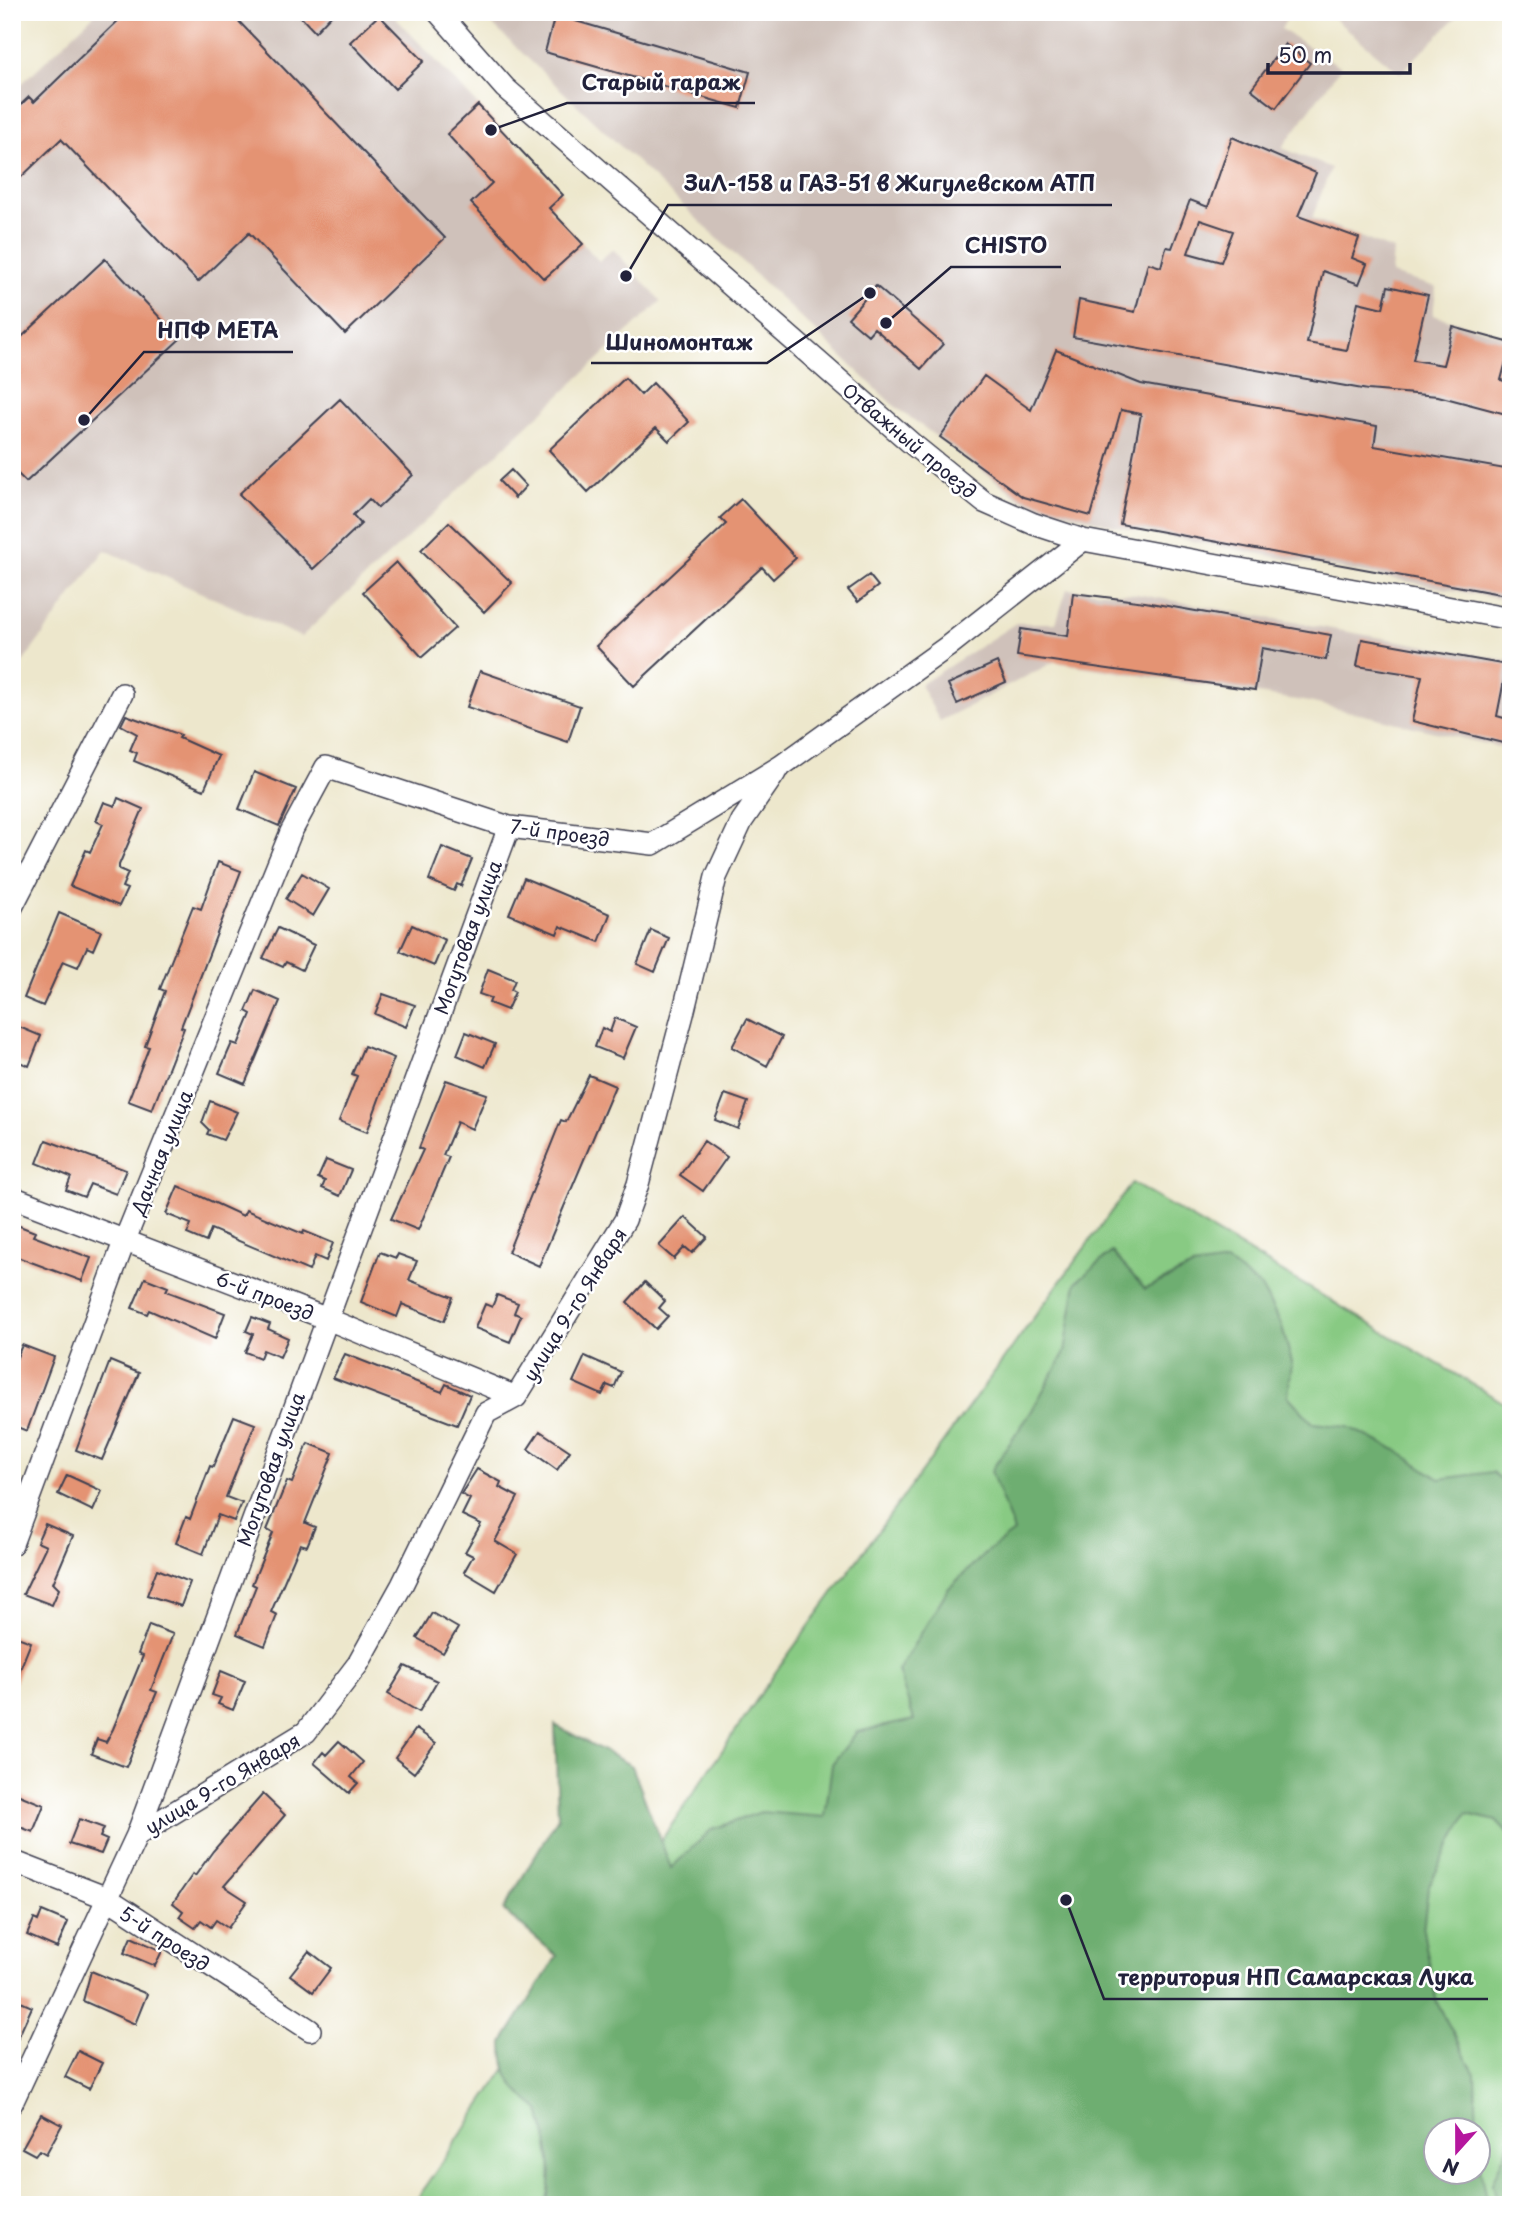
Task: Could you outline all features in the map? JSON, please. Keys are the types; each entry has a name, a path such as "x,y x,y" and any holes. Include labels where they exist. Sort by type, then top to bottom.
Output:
{"street":[{"name":"Отважный проезд","path":"438,12 505,88 911,443 984,502 1034,524 1083,540 1511,619"},
{"name":"7-й проезд","path":"326,767 509,827 653,844 780,766 947,647 1083,540"},
{"path":"12,906 122,694"},
{"name":"улица 9-го Января","path":"137,1835 306,1732 358,1664 402,1585 485,1413 516,1397 625,1220 638,1184 716,877 742,821 780,766"},
{"name":"Дачная улица","path":"12,1544 124,1242 290,832 326,767"},
{"name":"Могутовая улица","path":"12,2103 137,1835 325,1318 509,827"},
{"name":"6-й проезд","path":"12,1197 325,1318 516,1397"},
{"name":"5-й проезд","path":"12,1861 107,1898 310,2030"}],"shaded area":[{"path":"97,12 390,12 563,195 549,208 599,261 613,249 661,301 301,637 105,550 23,662 12,655 12,93"},
{"path":"479,12 1291,12 1281,29 1341,67 1282,148 1331,168 1312,218 1393,250 1391,274 1436,287 1433,315 1511,338 1511,601 1122,528 1022,500 892,404"},
{"path":"1326,12 1462,12 1400,73"},
{"path":"1067,589 1136,594 1511,661 1511,750 1309,702 1054,662 940,721 920,685 1016,623 1056,623"}],"green space":[{"path":"1132,1183 1511,1407 1511,2205 413,2205 777,1670"},
{"path":"1112,1252 1145,1289 1192,1267 1227,1262 1261,1287 1281,1324 1292,1362 1288,1396 1313,1423 1348,1427 1396,1450 1440,1479 1492,1472 1511,1489 1511,1837 1496,1821 1467,1814 1428,1887 1423,1931 1437,2003 1475,2074 1477,2116 1422,2116 1422,2186 1483,2186 1487,2205 545,2205 551,2170 540,2110 511,2082 503,2054 503,2042 557,1956 503,1910 558,1817 555,1725 632,1766 671,1868 712,1829 761,1812 825,1817 832,1764 857,1732 914,1720 898,1671 948,1589 988,1551 1014,1532 991,1471 1031,1412 1065,1352 1076,1282"},
{"path":"1511,2137 1511,2205 1497,2205 1492,2183"}],"building":[{"path":"127,12 230,12 445,238 345,334 249,233 198,282 61,139 12,186 12,113 29,97 34,102"},
{"path":"296,12 334,12 315,32"},
{"path":"379,15 424,61 395,89 350,42"},
{"path":"555,15 750,72 740,108 545,52"},
{"path":"1285,44 1310,63 1276,108 1251,89"},
{"path":"478,105 563,195 549,208 583,244 544,279 471,203 492,183 447,134"},
{"path":"1232,137 1316,173 1298,216 1359,238 1352,258 1367,264 1359,284 1323,271 1307,343 1347,350 1358,302 1383,308 1388,286 1428,295 1413,360 1443,365 1453,327 1511,343 1501,380 1511,383 1506,414 1438,396 1368,390 1073,337 1079,300 1135,312 1148,263 1161,267 1166,247 1172,248 1190,200 1208,207","holes":["1200,220 1233,231 1221,262 1188,253"]},
{"path":"105,259 180,339 26,482 12,468 12,346"},
{"path":"876,286 943,344 921,369 874,328 868,335 848,318"},
{"path":"1056,350 1141,384 1377,426 1374,446 1511,470 1511,596 1120,524 1141,414 1121,410 1091,516 1023,497 940,437 984,376 1031,410"},
{"path":"625,378 641,395 653,383 689,422 669,441 656,428 588,492 549,450"},
{"path":"340,399 413,475 378,508 369,499 353,515 361,524 313,569 239,494"},
{"path":"511,470 526,486 515,498 499,481"},
{"path":"741,499 796,558 773,579 762,567 634,686 596,646 726,524 720,518"},
{"path":"449,522 512,583 484,612 421,550"},
{"path":"396,562 455,628 422,657 363,592"},
{"path":"869,575 878,586 858,602 848,590"},
{"path":"1073,593 1145,602 1331,635 1326,660 1262,648 1255,690 1017,656 1021,629 1068,636"},
{"path":"1362,639 1507,665 1497,716 1511,720 1511,745 1412,721 1422,676 1357,666"},
{"path":"997,662 1006,682 957,704 948,684"},
{"path":"480,671 580,706 568,742 467,707"},
{"path":"126,715 181,735 179,738 219,756 204,790 134,761 137,753 130,750 137,734 121,725"},
{"path":"254,772 296,789 279,826 239,809"},
{"path":"118,798 143,809 119,865 119,869 128,873 122,887 127,889 119,906 70,886 86,850 90,852 103,824 96,821 104,802 115,806"},
{"path":"442,847 472,859 461,886 457,884 454,891 429,880"},
{"path":"218,862 241,871 152,1110 128,1101 149,1047 145,1046 165,991 160,989 193,906 201,909"},
{"path":"302,873 329,889 313,916 286,899"},
{"path":"524,878 610,914 599,942 560,926 557,934 509,914"},
{"path":"59,913 101,931 93,950 87,947 78,967 63,961 43,1006 24,998"},
{"path":"412,925 445,940 434,966 400,951"},
{"path":"278,928 314,945 302,970 286,962 283,967 263,958"},
{"path":"651,930 669,938 655,972 637,964"},
{"path":"488,969 515,980 511,990 515,992 507,1010 489,1003 491,998 479,994"},
{"path":"255,990 280,1001 245,1084 219,1073 232,1043 238,1045 251,1014 246,1011"},
{"path":"383,994 415,1005 406,1027 375,1014"},
{"path":"615,1018 636,1027 623,1058 595,1047 602,1028 610,1032"},
{"path":"747,1019 782,1037 767,1066 732,1047"},
{"path":"12,1024 41,1036 29,1066 12,1059"},
{"path":"466,1032 495,1044 485,1067 457,1055"},
{"path":"364,1046 394,1058 367,1132 339,1121 357,1076 352,1074"},
{"path":"589,1075 615,1086 539,1266 508,1252 561,1120 566,1122"},
{"path":"446,1080 487,1094 472,1129 457,1122 443,1155 449,1157 418,1230 391,1219 423,1150 419,1148"},
{"path":"725,1094 748,1102 738,1129 715,1120"},
{"path":"210,1101 237,1112 223,1140 207,1134 209,1130 202,1123"},
{"path":"46,1140 126,1170 116,1194 90,1184 84,1197 66,1190 71,1177 37,1163"},
{"path":"704,1141 727,1157 703,1191 680,1175"},
{"path":"326,1160 351,1170 340,1196 322,1188 325,1181 318,1178"},
{"path":"178,1186 243,1216 246,1210 303,1234 304,1231 333,1243 326,1261 315,1256 309,1271 211,1229 206,1242 187,1234 191,1224 166,1214"},
{"path":"685,1217 707,1237 692,1253 685,1247 674,1259 659,1246"},
{"path":"12,1223 35,1232 33,1236 91,1258 82,1281 12,1255"},
{"path":"380,1252 396,1258 398,1254 417,1261 409,1280 453,1297 444,1321 402,1304 397,1317 361,1302"},
{"path":"145,1278 168,1287 166,1291 225,1313 215,1339 149,1310 147,1314 132,1308"},
{"path":"645,1282 665,1301 659,1308 668,1316 656,1329 627,1302"},
{"path":"497,1295 518,1303 514,1313 521,1316 510,1342 475,1328 485,1304 492,1307"},
{"path":"252,1317 270,1324 268,1329 288,1338 280,1357 263,1350 260,1358 245,1352 253,1334 246,1331"},
{"path":"22,1345 54,1357 27,1431 12,1425 12,1369"},
{"path":"345,1354 442,1392 446,1384 470,1395 457,1425 333,1378"},
{"path":"585,1356 621,1372 614,1388 607,1385 602,1395 573,1382"},
{"path":"110,1361 139,1373 102,1460 76,1450"},
{"path":"234,1416 255,1424 226,1497 242,1503 234,1521 218,1515 203,1554 176,1543 186,1517 190,1519 210,1466 213,1467"},
{"path":"540,1431 570,1451 557,1470 528,1449"},
{"path":"308,1443 333,1453 305,1523 315,1527 307,1546 300,1544 271,1612 277,1615 265,1646 237,1634 256,1586 252,1584 273,1533 267,1530 287,1481 292,1483"},
{"path":"477,1469 501,1482 499,1487 518,1497 495,1541 517,1554 496,1591 464,1572 473,1556 465,1552 481,1524 462,1515 470,1499 461,1494"},
{"path":"67,1475 102,1491 93,1511 58,1494"},
{"path":"45,1524 73,1536 53,1583 59,1589 52,1605 23,1594 46,1546 37,1542"},
{"path":"157,1569 190,1582 181,1606 147,1595"},
{"path":"432,1613 458,1628 443,1653 417,1638"},
{"path":"149,1625 173,1634 151,1690 157,1692 126,1767 91,1754 97,1739 106,1742 113,1729 143,1656 138,1654"},
{"path":"12,1635 31,1642 13,1687 12,1687"},
{"path":"405,1666 437,1681 419,1712 388,1694"},
{"path":"221,1671 245,1681 233,1710 218,1704 221,1698 212,1695"},
{"path":"416,1729 436,1743 414,1773 395,1758"},
{"path":"339,1741 363,1762 351,1777 358,1783 349,1793 314,1763 323,1752 326,1755"},
{"path":"12,1792 44,1805 33,1832 12,1824"},
{"path":"263,1794 285,1815 224,1886 247,1901 228,1928 216,1920 211,1927 201,1920 195,1928 179,1917 183,1911 173,1903 193,1874 195,1876 213,1851"},
{"path":"79,1819 104,1828 100,1837 107,1840 101,1854 69,1844"},
{"path":"42,1911 68,1922 57,1948 27,1935 34,1919 38,1921"},
{"path":"131,1937 162,1951 155,1966 124,1953"},
{"path":"309,1951 331,1968 313,1992 290,1975"},
{"path":"91,1971 147,1994 135,2024 83,2001"},
{"path":"12,1998 32,2007 12,2051"},
{"path":"78,2051 102,2063 89,2089 65,2077"},
{"path":"41,2114 62,2125 46,2154 39,2150 35,2155 22,2148"}],"place":[{"name":"Старый гараж","path":"491,130"},
{"name":"ЗиЛ-158 и ГАЗ-51 в Жигулевском АТП","path":"626,276"},
{"name":"Шиномонтаж","path":"870,293"},
{"name":"CHISTO","path":"886,323"},
{"name":"НПФ МЕТА","path":"84,420"},
{"name":"территория НП Самарская Лука","path":"1066,1900"}]}
